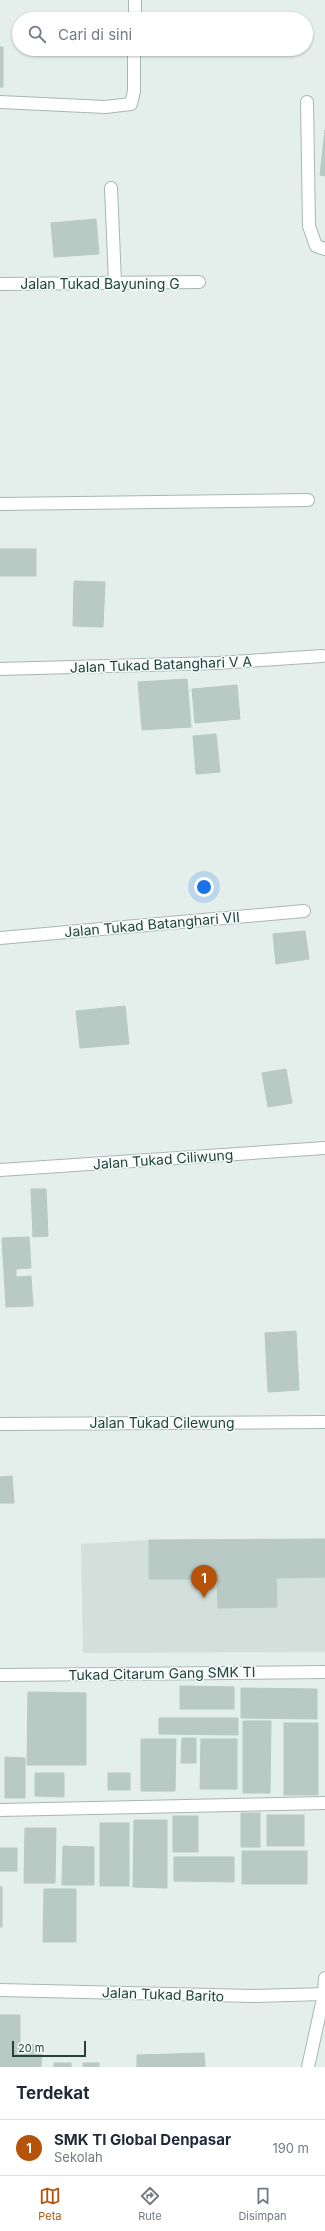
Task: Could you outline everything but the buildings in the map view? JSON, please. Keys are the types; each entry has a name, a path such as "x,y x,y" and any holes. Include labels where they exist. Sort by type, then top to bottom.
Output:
{"street":[{"path":"135,0 135,12"},
{"path":"0,102 118,107 132,104 134,91 134,56"},
{"path":"307,102 309,226 316,246 325,249"},
{"path":"112,188 115,282"},
{"name":"Jalan Tukad Bayuning G","path":"0,284 199,282"},
{"path":"0,504 308,500"},
{"name":"Jalan Tukad Batanghari V A","path":"0,669 217,663 322,656"},
{"name":"Jalan Tukad Batanghari VII","path":"0,938 304,912"},
{"name":"Jalan Tukad Ciliwung","path":"0,1170 325,1148"},
{"name":"Jalan Tukad Cilewung","path":"0,1424 325,1422"},
{"name":"Tukad Citarum Gang SMK TI","path":"0,1675 325,1672"},
{"path":"0,1810 325,1803"},
{"path":"308,2067 324,1994 325,1978"},
{"name":"Jalan Tukad Barito","path":"0,1990 253,1996 324,1994"}],"shaded area":[{"path":"325,1539 325,1652 83,1653 81,1544 149,1540"}],"place":[{"name":"SMK TI Global Denpasar","path":"204,1598"}]}
